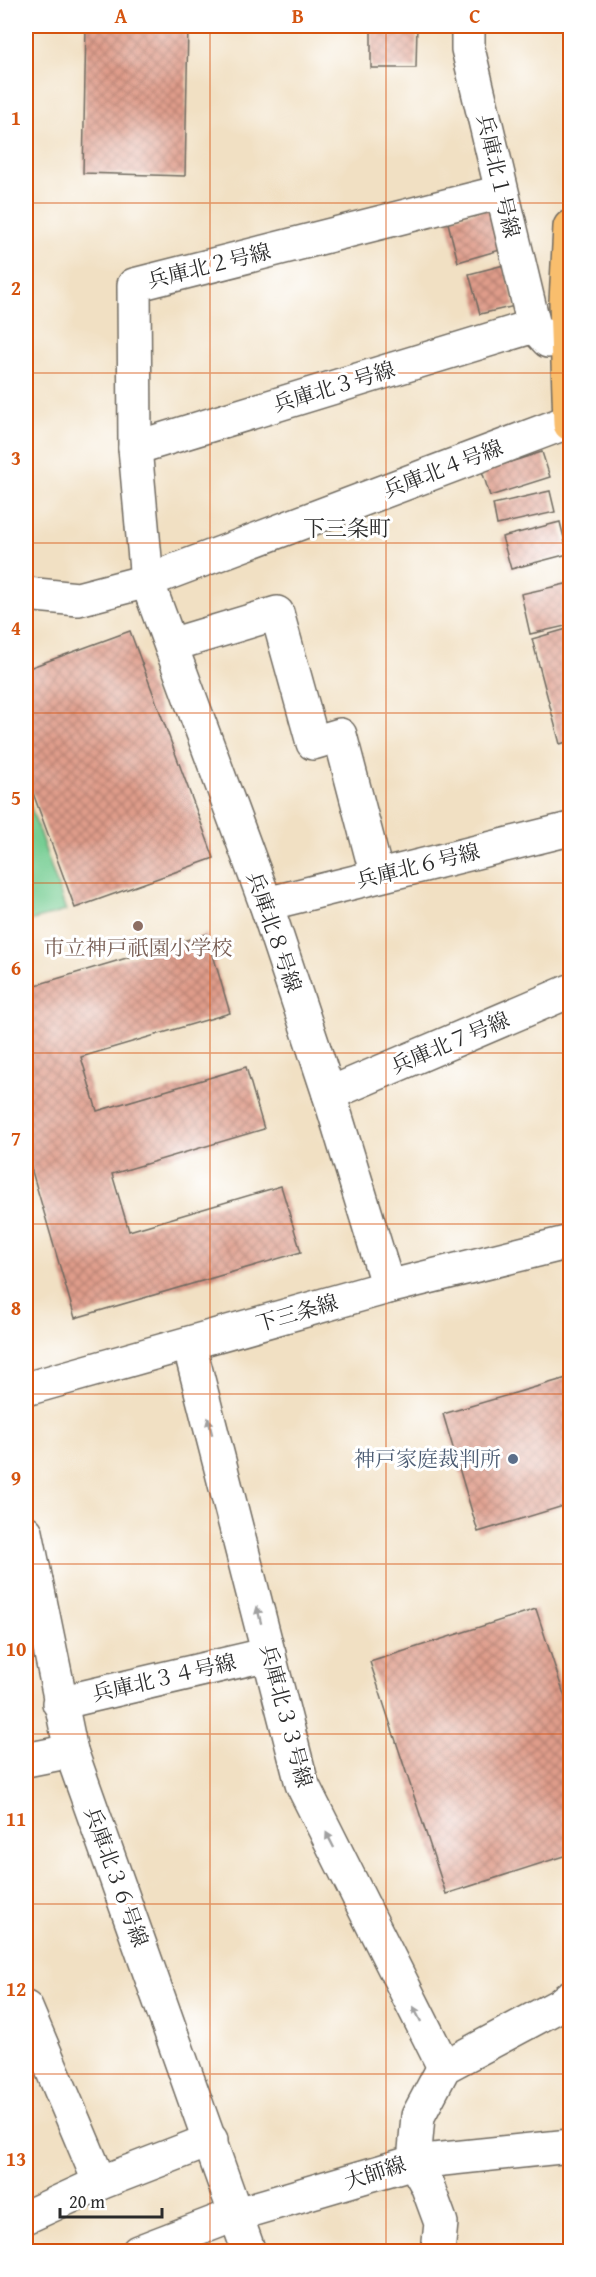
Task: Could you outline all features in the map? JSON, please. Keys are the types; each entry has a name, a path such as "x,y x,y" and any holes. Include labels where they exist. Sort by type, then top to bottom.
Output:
{"highway":[{"path":"570,227 566,302 570,423"}],"street":[{"name":"兵庫北１号線","path":"468,26 468,49 534,326"},
{"name":"兵庫北２号線","path":"147,581 135,448 134,285 501,192"},
{"path":"534,326 569,362"},
{"name":"兵庫北３号線","path":"135,448 534,326"},
{"name":"兵庫北４号線","path":"26,594 78,599 147,581 570,423"},
{"name":"兵庫北８号線","path":"147,581 266,904 329,1094 388,1287"},
{"path":"171,645 277,613 313,744 340,735 377,876"},
{"name":"兵庫北６号線","path":"266,904 570,829"},
{"name":"兵庫北７号線","path":"329,1094 570,991"},
{"name":"下三条線","path":"26,1389 388,1287 570,1242"},
{"name":"兵庫北３３号線","path":"189,1344 302,1784 444,2067"},
{"name":"兵庫北３６号線","path":"26,1532 59,1703 71,1750 249,2252"},
{"name":"兵庫北３４号線","path":"59,1703 269,1654"},
{"path":"26,1760 71,1750"},
{"path":"444,2067 560,2005 570,1997"},
{"path":"26,2008 100,2182"},
{"name":"大師線","path":"138,2252 237,2214 414,2163 418,2116 444,2067"},
{"path":"26,2217 100,2182 211,2140"},
{"path":"438,2252 441,2223 427,2185 414,2163 570,2146"}],"green space":[{"path":"26,793 66,911 26,922"}],"building":[{"path":"86,26 188,26 185,176 83,173"},
{"path":"371,26 417,26 416,68 371,68"},
{"path":"489,208 500,250 458,262 447,219"},
{"path":"504,265 515,306 480,314 469,274"},
{"path":"542,452 550,477 490,496 482,471"},
{"path":"550,491 555,512 497,525 493,504"},
{"path":"560,522 568,554 511,569 502,537"},
{"path":"570,583 570,625 530,634 521,594"},
{"path":"570,628 570,741 560,744 532,639"},
{"path":"130,631 214,858 75,908 26,774 26,669"},
{"path":"207,934 230,1013 81,1057 97,1111 246,1067 264,1129 112,1174 129,1231 281,1186 301,1252 75,1318 26,1151 26,988"},
{"name":"神戸家庭裁判所","path":"570,1377 570,1504 478,1532 443,1414"},
{"path":"536,1609 570,1713 570,1854 446,1894 370,1662"}],"place":[{"name":"市立神戸祇園小学校","path":"138,926"},
{"name":"神戸家庭裁判所","path":"513,1459"}],"district":[{"name":"下三条町","path":"347,528"}]}
